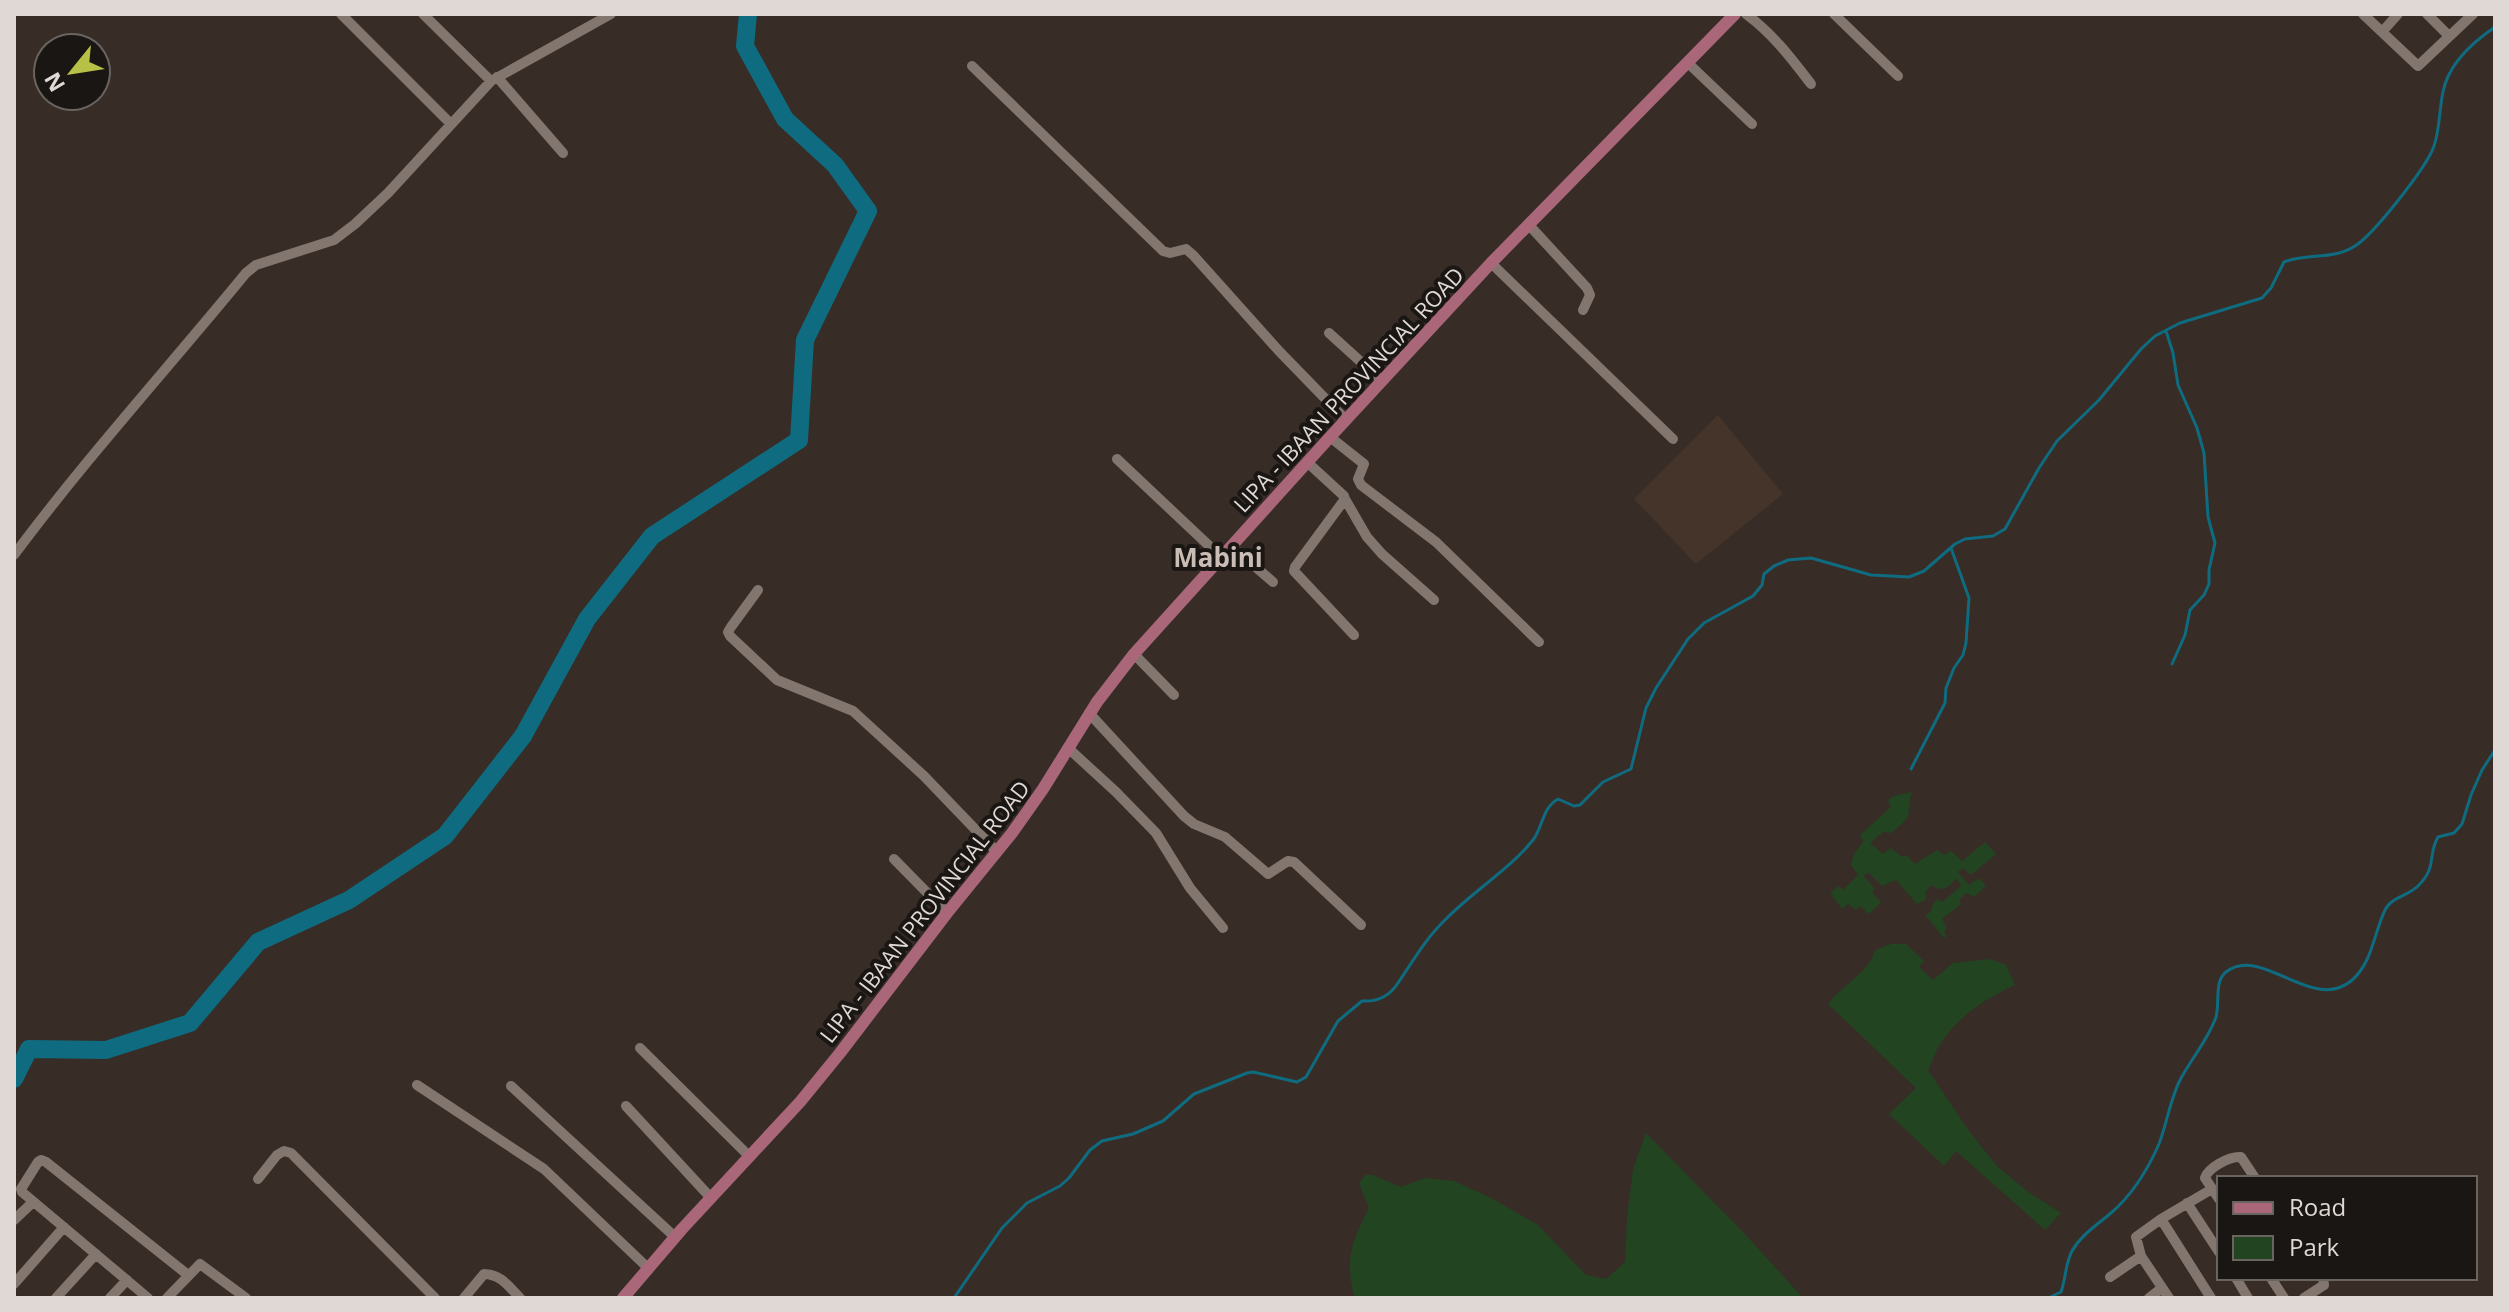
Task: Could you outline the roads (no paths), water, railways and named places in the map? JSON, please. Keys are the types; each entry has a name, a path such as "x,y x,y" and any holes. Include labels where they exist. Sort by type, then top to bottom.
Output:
{"main road":[{"name":"LIPA - IBAAN PROVINCIAL ROAD","path":"623,1298 812,1087 1035,802 1089,713 1134,654 1491,263 1735,14"}],"street":[{"path":"341,14 451,124"},
{"path":"423,14 494,79 563,153"},
{"path":"14,555 86,462 246,273 256,265 334,240 388,193 494,79 611,14"},
{"path":"1746,14 1779,43 1811,84"},
{"path":"1834,14 1898,76"},
{"path":"2363,14 2418,66 2473,14"},
{"path":"2382,32 2398,14"},
{"path":"2427,14 2448,35"},
{"path":"1689,64 1752,124"},
{"path":"972,66 1163,251 1170,253 1186,249 1193,255 1346,420"},
{"path":"1529,225 1587,288 1590,295 1583,310"},
{"path":"1491,263 1673,439"},
{"path":"1329,333 1382,381"},
{"path":"1330,437 1364,464 1358,479 1361,485 1436,542 1539,642"},
{"path":"1117,459 1221,557"},
{"path":"1307,462 1344,496 1367,537 1382,554 1434,600"},
{"path":"1345,499 1294,571 1354,635"},
{"path":"1231,546 1273,582"},
{"path":"758,590 731,627 728,632 730,636 777,680 853,711 924,776 997,852"},
{"path":"1134,654 1174,695"},
{"path":"1089,713 1194,824 1225,837 1268,874 1288,861 1294,862 1361,925"},
{"path":"1068,748 1156,833 1190,888 1223,928"},
{"path":"894,859 947,913"},
{"path":"640,1048 750,1157"},
{"path":"417,1085 544,1169 648,1268"},
{"path":"511,1086 675,1237"},
{"path":"626,1106 711,1198"},
{"path":"258,1179 277,1155 284,1151 291,1153 435,1298"},
{"path":"2217,1196 2205,1175 2234,1156 2241,1157 2254,1176"},
{"path":"148,1298 21,1189 41,1160 188,1275"},
{"path":"2169,1298 2141,1256 2136,1237 2212,1189"},
{"path":"14,1220 33,1202"},
{"path":"2187,1203 2217,1249"},
{"path":"2161,1219 2211,1298"},
{"path":"14,1284 64,1227"},
{"path":"56,1298 96,1254"},
{"path":"2110,1277 2141,1256"},
{"path":"167,1298 200,1264 246,1298"},
{"path":"464,1298 484,1274 492,1274 500,1277 520,1298"},
{"path":"110,1298 127,1280"},
{"path":"2237,1280 2248,1298"},
{"path":"2272,1280 2284,1298"},
{"path":"2304,1298 2324,1285 2323,1280"},
{"path":"2149,1298 2162,1288"}],"waterway":[{"path":"14,1079 29,1049 106,1050 190,1023 258,942 349,900 445,836 523,736 587,619 652,536 799,440 805,340 868,211 835,165 785,119 745,46 748,14"},
{"path":"954,1298 1002,1228 1027,1203 1060,1186 1090,1150 1102,1141 1133,1134 1163,1121 1194,1094 1247,1073 1297,1082 1306,1077 1338,1021 1362,1001 1373,1001 1391,992 1439,926 1533,840 1553,803 1558,799 1574,806 1580,805 1603,782 1631,769 1646,708 1688,639 1704,623 1753,596 1762,585 1764,574 1774,566 1788,560 1811,558 1871,575 1909,577 1924,571 1965,539 1993,536 2005,529 2057,441 2099,400 2155,336 2180,323 2262,298 2271,288 2284,262 2338,253 2355,246 2399,200 2421,169 2436,140 2443,92 2450,73 2470,47 2495,27"},
{"path":"2166,331 2178,385 2204,453 2208,517 2215,543 2209,584 2204,595 2190,610 2185,635 2172,664"},
{"path":"1911,769 1945,703 1946,688 1966,643 1969,598 1951,548"},
{"path":"2048,1298 2061,1292 2068,1261 2076,1245 2126,1198 2150,1163 2180,1080 2216,1017 2222,976 2240,966 2255,966 2320,989 2336,989 2351,981 2364,966 2388,906 2424,879 2438,837 2454,833 2462,824 2482,770 2495,750"}],"district":[{"name":"Mabini","path":"1218,557"}]}
